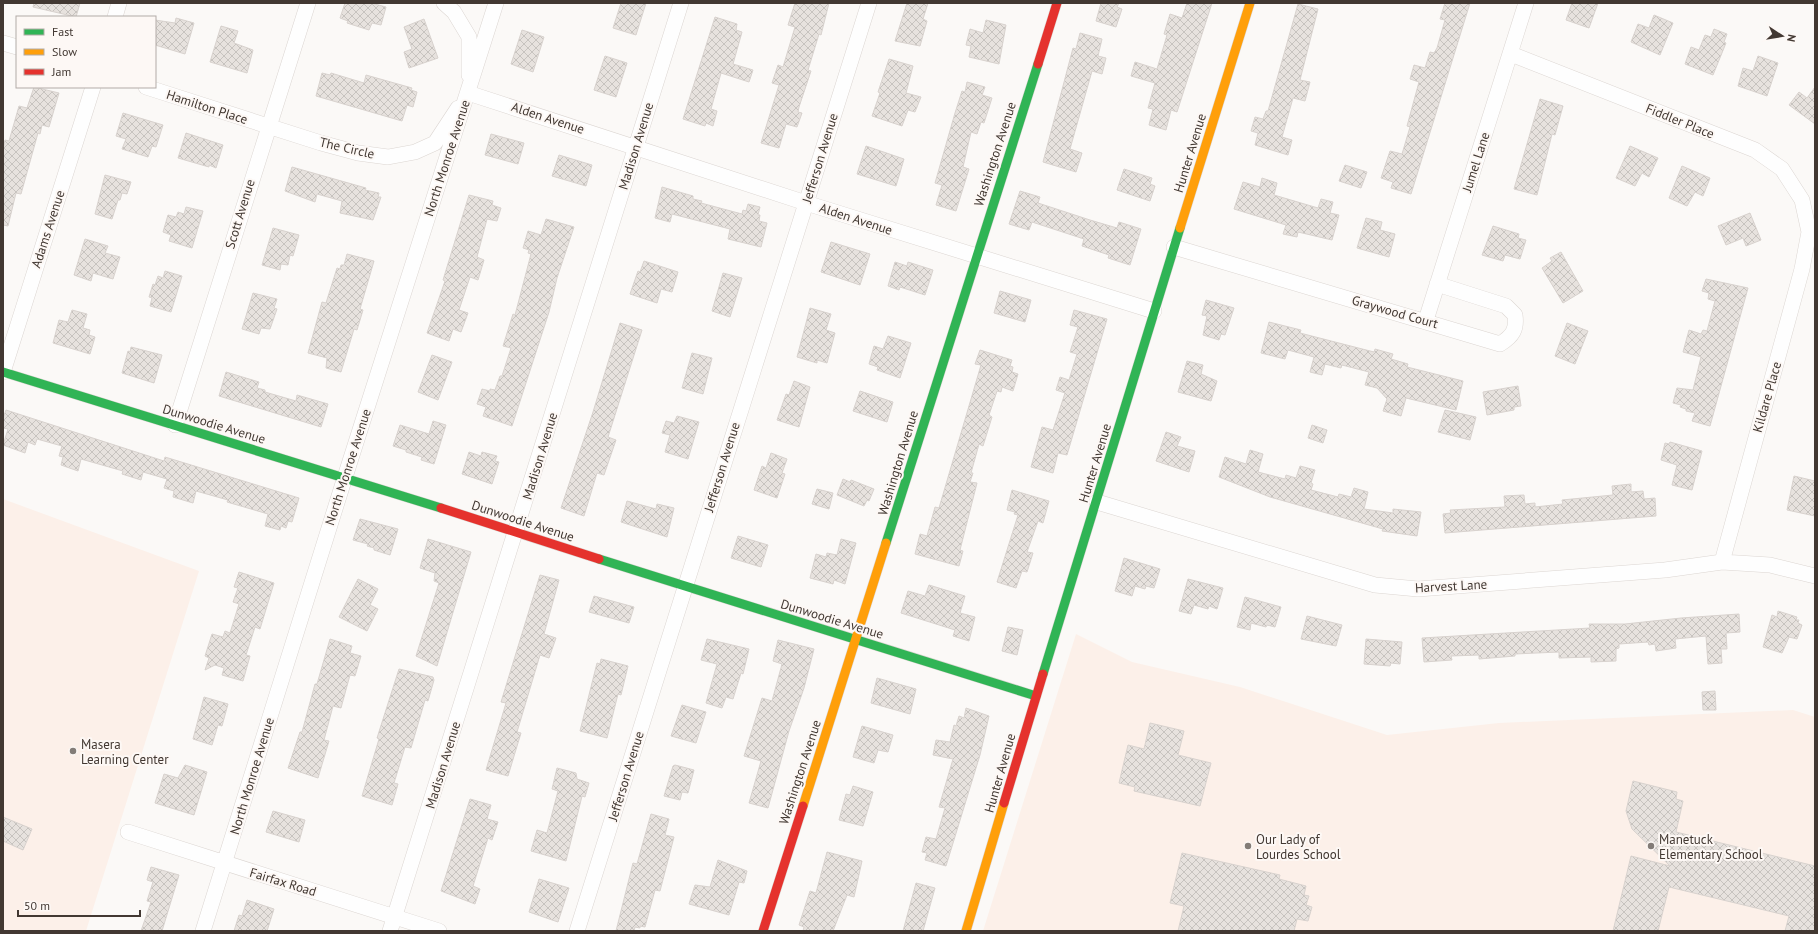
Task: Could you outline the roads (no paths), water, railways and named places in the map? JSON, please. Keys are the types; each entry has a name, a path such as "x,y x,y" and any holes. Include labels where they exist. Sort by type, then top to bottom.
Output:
{"street":[{"path":"115,16 119,3"},
{"name":"Scott Avenue","path":"175,425 308,3"},
{"path":"444,3 454,12 469,37 468,93"},
{"name":"North Monroe Avenue","path":"203,931 345,477 496,3"},
{"name":"Madison Avenue","path":"392,924 681,3"},
{"name":"Jefferson Avenue","path":"577,931 868,3"},
{"name":"Washington Avenue","path":"763,931 1057,3"},
{"name":"Hunter Avenue","path":"966,931 1036,696 1250,3"},
{"name":"Jumel Lane","path":"1426,320 1526,3"},
{"path":"3,43 16,47"},
{"name":"Fiddler Place","path":"1510,54 1755,150 1782,169 1802,200 1809,232"},
{"name":"Adams Avenue","path":"3,372 93,88"},
{"name":"Hamilton Place","path":"149,88 268,126"},
{"name":"The Circle","path":"268,126 358,153 388,157 415,152 435,143 468,93"},
{"name":"Alden Avenue","path":"468,93 636,146 806,203 1154,311"},
{"name":"Kildare Place","path":"1722,562 1802,269 1809,232"},
{"name":"Graywood Court","path":"1174,247 1426,320 1500,344 1510,337 1516,326 1515,315 1506,306 1437,284"},
{"name":"Dunwoodie Avenue","path":"3,372 345,477 685,587 1036,696"},
{"name":"Harvest Lane","path":"1097,502 1375,585 1418,589 1665,570 1722,562 1770,565 1815,576"},
{"name":"Fairfax Road","path":"128,832 224,864 392,924 439,931"}],"place":[{"name":"Masera Learning Center","path":"73,751"},
{"name":"Our Lady of Lourdes School","path":"1248,846"},
{"name":"Manetuck Elementary School","path":"1651,846"}]}
